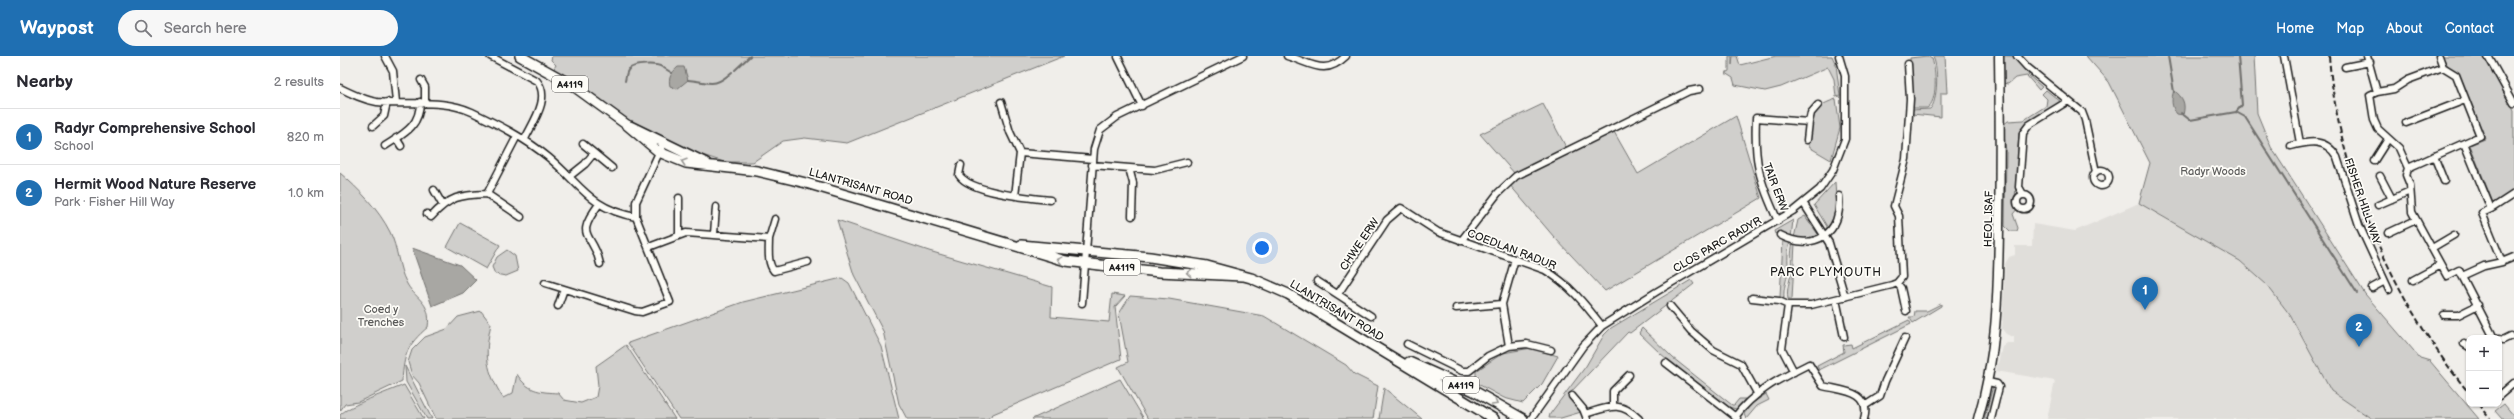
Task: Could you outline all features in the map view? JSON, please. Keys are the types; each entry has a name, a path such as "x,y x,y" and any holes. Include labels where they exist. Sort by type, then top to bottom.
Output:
{"main road":[{"name":"LLANTRISANT ROAD","path":"520,56 572,85 661,148 691,164 757,171 806,183 1047,257 1159,272 1242,276"},
{"name":"HEOL ISAF","path":"1978,419 1988,382 1997,312 2000,139 1999,56"},
{"name":"LLANTRISANT ROAD","path":"1004,243 1086,250 1182,261 1242,276 1288,294 1363,341 1396,358 1494,419"},
{"name":"LLANTRISANT ROAD","path":"1396,358 1405,360 1474,391 1523,419"}],"street":[{"path":"385,56 394,71 396,102"},
{"path":"490,56 537,80 541,86 542,101 525,139"},
{"path":"1082,303 1093,162 1096,138 1100,130 1117,118 1243,56"},
{"path":"1287,56 1324,68 1336,65 1346,56"},
{"name":"CLOS PARC RADYR","path":"1531,419 1583,346 1602,326 1656,292 1778,221 1804,204 1828,179 1838,160 1845,139 1845,76 1839,56"},
{"path":"2017,56 2084,116 2096,172"},
{"path":"2284,56 2300,144"},
{"path":"2408,168 2480,136 2456,76 2444,67 2439,56"},
{"path":"2488,56 2514,103"},
{"path":"1118,57 1142,106"},
{"path":"2345,67 2368,59 2377,92"},
{"path":"1906,311 1897,283 1902,273 1899,216 1894,206 1906,159 1910,99 1908,64"},
{"path":"2444,67 2408,80 2394,89 2377,92 2370,95 2374,120 2378,129 2399,148 2408,168 2406,175 2410,192 2410,205 2416,220 2447,276 2459,270 2494,335"},
{"path":"385,146 411,127 419,118 425,87 421,80"},
{"path":"340,88 365,100 387,102 423,102 460,107 525,139 570,176 578,188 599,204 636,217"},
{"path":"1461,241 1498,193 1516,176 1689,91 1700,89"},
{"path":"2406,124 2465,100"},
{"path":"2023,194 2019,187 2023,133 2029,125 2068,101"},
{"path":"373,126 384,116 387,102"},
{"path":"1001,102 1010,132 1020,153 1016,196"},
{"path":"1807,140 1811,113 1818,105"},
{"name":"TAIR ERW","path":"1778,221 1760,180 1756,162 1756,118 1809,122"},
{"path":"487,194 517,136"},
{"path":"396,138 401,146"},
{"path":"2374,161 2388,139"},
{"name":"FISHER HILL WAY","path":"2291,146 2314,142 2332,148 2337,157 2359,225 2383,282 2389,290"},
{"path":"2464,143 2491,209"},
{"path":"583,144 612,168"},
{"path":"545,283 635,311 642,312 670,302 636,217 636,202 661,148"},
{"path":"570,176 585,164 594,153"},
{"path":"1020,153 1129,168 1155,170 1187,162"},
{"path":"2434,156 2444,181"},
{"path":"961,165 959,175 966,182 1016,196 1050,200"},
{"path":"1129,168 1133,183 1132,216"},
{"path":"2380,176 2392,199"},
{"path":"434,190 442,204"},
{"path":"2378,205 2410,192"},
{"path":"427,214 431,217 442,204 463,195 487,194 521,217"},
{"path":"2502,262 2482,213 2514,194"},
{"path":"1780,235 1803,242 1825,236 1833,228 1838,218 1839,196"},
{"path":"679,198 679,234"},
{"path":"599,204 585,224 585,232 588,239 596,248 600,264"},
{"path":"1804,204 1825,236 1838,267 1845,296"},
{"path":"714,234 716,206"},
{"name":"COEDLAN RADUR","path":"1401,208 1438,232 1545,270 1560,279 1575,292 1602,326"},
{"name":"CHWE ERW","path":"1338,294 1387,220 1401,208"},
{"path":"775,219 769,239 771,268 774,271 808,262"},
{"path":"2388,233 2416,220"},
{"path":"648,247 679,234 714,234 769,239"},
{"path":"2432,248 2454,235"},
{"path":"2462,276 2484,266 2502,262 2514,257"},
{"path":"1509,346 1502,304 1515,259"},
{"path":"2413,280 2441,265"},
{"path":"1317,281 1371,316"},
{"path":"2372,288 2383,282"},
{"path":"1752,298 1779,301 1788,305 1811,305 1897,283"},
{"path":"558,306 564,289"},
{"path":"1836,299 1844,337"},
{"path":"1456,308 1502,304"},
{"path":"1788,305 1782,349 1794,372"},
{"path":"2444,315 2458,315 2478,305"},
{"path":"1670,306 1691,331 1713,350 1741,364 1757,393"},
{"path":"2502,340 2511,336"},
{"path":"1866,405 1880,396 1885,381 1905,338"},
{"path":"1407,344 1462,372 1470,371 1488,356 1509,346 1527,344 1551,350"},
{"path":"1666,363 1737,418 1757,393 1809,364 1823,386 1860,396 1866,405 1864,419"},
{"path":"1613,407 1613,391 1629,375"},
{"path":"1988,382 1997,384 1999,387 1991,419"},
{"path":"2502,393 2514,383"},
{"path":"1572,396 1586,416 1613,407 1628,408 1639,419"}],"shaded area":[{"path":"678,67 684,67 688,80 677,89 670,86 669,80"},
{"path":"2174,90 2183,101 2183,115 2177,114 2174,109 2172,97"},
{"path":"2139,203 2240,261 2267,285 2290,315 2331,391 2372,419 2047,419 2055,381 1996,371 2002,347 2007,343 2014,343 2014,337 2006,334 2002,329 2005,264 2009,257 2015,255 2015,246 2032,246 2033,224 2075,231"},
{"path":"412,248 460,265 476,280 463,293 432,306"}],"green space":[{"path":"552,56 1064,56 847,143 805,138 783,141 753,162 724,162 668,144 612,111 553,70 556,65 551,60"},
{"path":"1729,56 1732,56 1732,65 1733,56 1737,56 1740,65 1776,56 1832,56 1836,65 1840,96 1836,97 1834,79 1828,67 1781,87 1765,91 1735,85 1733,78 1725,73 1729,71"},
{"path":"1927,56 1932,59 1934,70 1935,85 1933,99 1931,105 1927,108 1912,108 1910,58"},
{"path":"1932,56 1945,56 1947,93 1941,93 1941,117 1912,114 1912,110 1930,109 1933,105 1935,99 1937,74"},
{"path":"2002,56 2022,58 2027,61 2030,64 2028,75 2042,87 2039,90 2027,76 2015,78 2008,84 2002,83"},
{"name":"Radyr Woods","path":"2086,56 2254,56 2257,113 2271,147 2365,294 2420,358 2430,361 2466,404 2466,407 2469,407 2479,419 2372,419 2331,391 2290,315 2267,285 2240,261 2139,203 2150,163 2109,82"},
{"path":"2442,56 2484,56 2514,110 2514,190 2494,205 2470,145 2485,139 2459,75 2450,69"},
{"path":"2046,90 2061,102 2061,110 2048,117 2043,114 2028,122 2019,133 2015,200 2018,208 2013,214 2018,228 2017,231 2010,231 2005,226 2006,152 2003,125 2008,121 2024,120 2046,106 2047,99 2042,94"},
{"path":"1836,99 1840,128 1831,160 1809,147 1810,129 1812,116 1815,111 1826,103"},
{"path":"1543,104 1567,149 1515,174 1480,134"},
{"path":"1736,116 1761,198 1605,291 1554,237 1509,184 1518,177 1613,130 1638,174"},
{"name":"Coed y Trenches","path":"340,173 368,200 390,232 395,244 403,276 409,288 422,301 429,318 428,327 415,339 408,351 404,364 402,381 358,402 345,404 340,411"},
{"path":"1835,182 1837,214 1829,230 1814,205"},
{"path":"1805,216 1820,237 1808,240 1794,238 1798,220"},
{"path":"837,220 929,251 1052,287 1051,317 1109,322 1112,294 1125,296 1115,307 1121,359 993,414 987,419 907,419 899,404 883,331 854,275"},
{"path":"1793,220 1791,238 1778,231 1775,234 1774,231"},
{"path":"460,223 500,245 486,269 447,247"},
{"path":"1783,240 1790,242 1784,298 1780,297"},
{"path":"1793,243 1795,243 1792,299 1788,299 1787,292 1791,272 1791,254"},
{"path":"507,250 515,256 518,271 506,276 495,274 492,267 497,257"},
{"path":"842,278 849,283 881,346 899,419 679,419 628,343 743,302"},
{"path":"1691,280 1694,284 1630,333 1628,332 1570,393 1568,396 1581,412 1561,418 1549,418 1550,414 1586,366 1604,335 1611,328"},
{"path":"1130,296 1169,299 1264,316 1346,365 1354,374 1378,386 1373,419 1148,419 1118,367 1128,362 1119,314"},
{"path":"1941,304 1941,306 1913,323 1909,317 1914,317 1915,311 1927,311"},
{"path":"481,311 491,324 487,354 488,362 493,379 503,398 513,393 517,374 525,384 534,390 558,393 564,400 581,403 596,397 598,386 596,366 626,345 675,419 436,419 419,383 412,375 408,362 412,350 425,337 447,329 458,317"},
{"path":"1909,320 1911,324 1819,370 1817,366 1844,352 1843,345 1851,344 1852,348"},
{"path":"1642,328 1673,358 1732,405 1734,405 1739,399 1745,399 1736,409 1725,406 1661,354 1639,333"},
{"path":"1531,348 1558,356 1542,384 1523,403 1504,398 1476,383 1476,371 1503,353"},
{"path":"405,366 432,419 427,419 406,382"},
{"path":"1120,379 1144,419 1032,419"},
{"path":"404,385 424,419 340,419 340,415 352,407"},
{"path":"1993,386 1996,387 1988,419 1984,419"},
{"path":"1384,388 1422,419 1379,419"},
{"path":"1766,394 1769,400 1757,406 1746,419 1744,414 1751,404"},
{"path":"2504,404 2514,416 2514,419 2502,419 2495,411"}],"waterway":[{"path":"735,70 750,56"},
{"path":"2168,56 2174,92"},
{"path":"2181,113 2190,120 2236,112 2242,105 2238,56"},
{"path":"625,81 627,72 632,67 640,65 662,67"},
{"path":"664,68 672,73"},
{"path":"688,80 715,83 725,78 732,72"},
{"path":"2236,112 2245,117 2357,293"}],"railway":[{"path":"2329,56 2335,101 2344,146 2357,191 2374,235 2394,278 2417,319 2442,357 2466,389"},
{"path":"2480,407 2490,419"}],"place":[{"name":"Radyr Comprehensive School","path":"2145,310"},
{"name":"Hermit Wood Nature Reserve","path":"2359,347"}],"district":[{"name":"PARC PLYMOUTH","path":"1826,272"}]}
